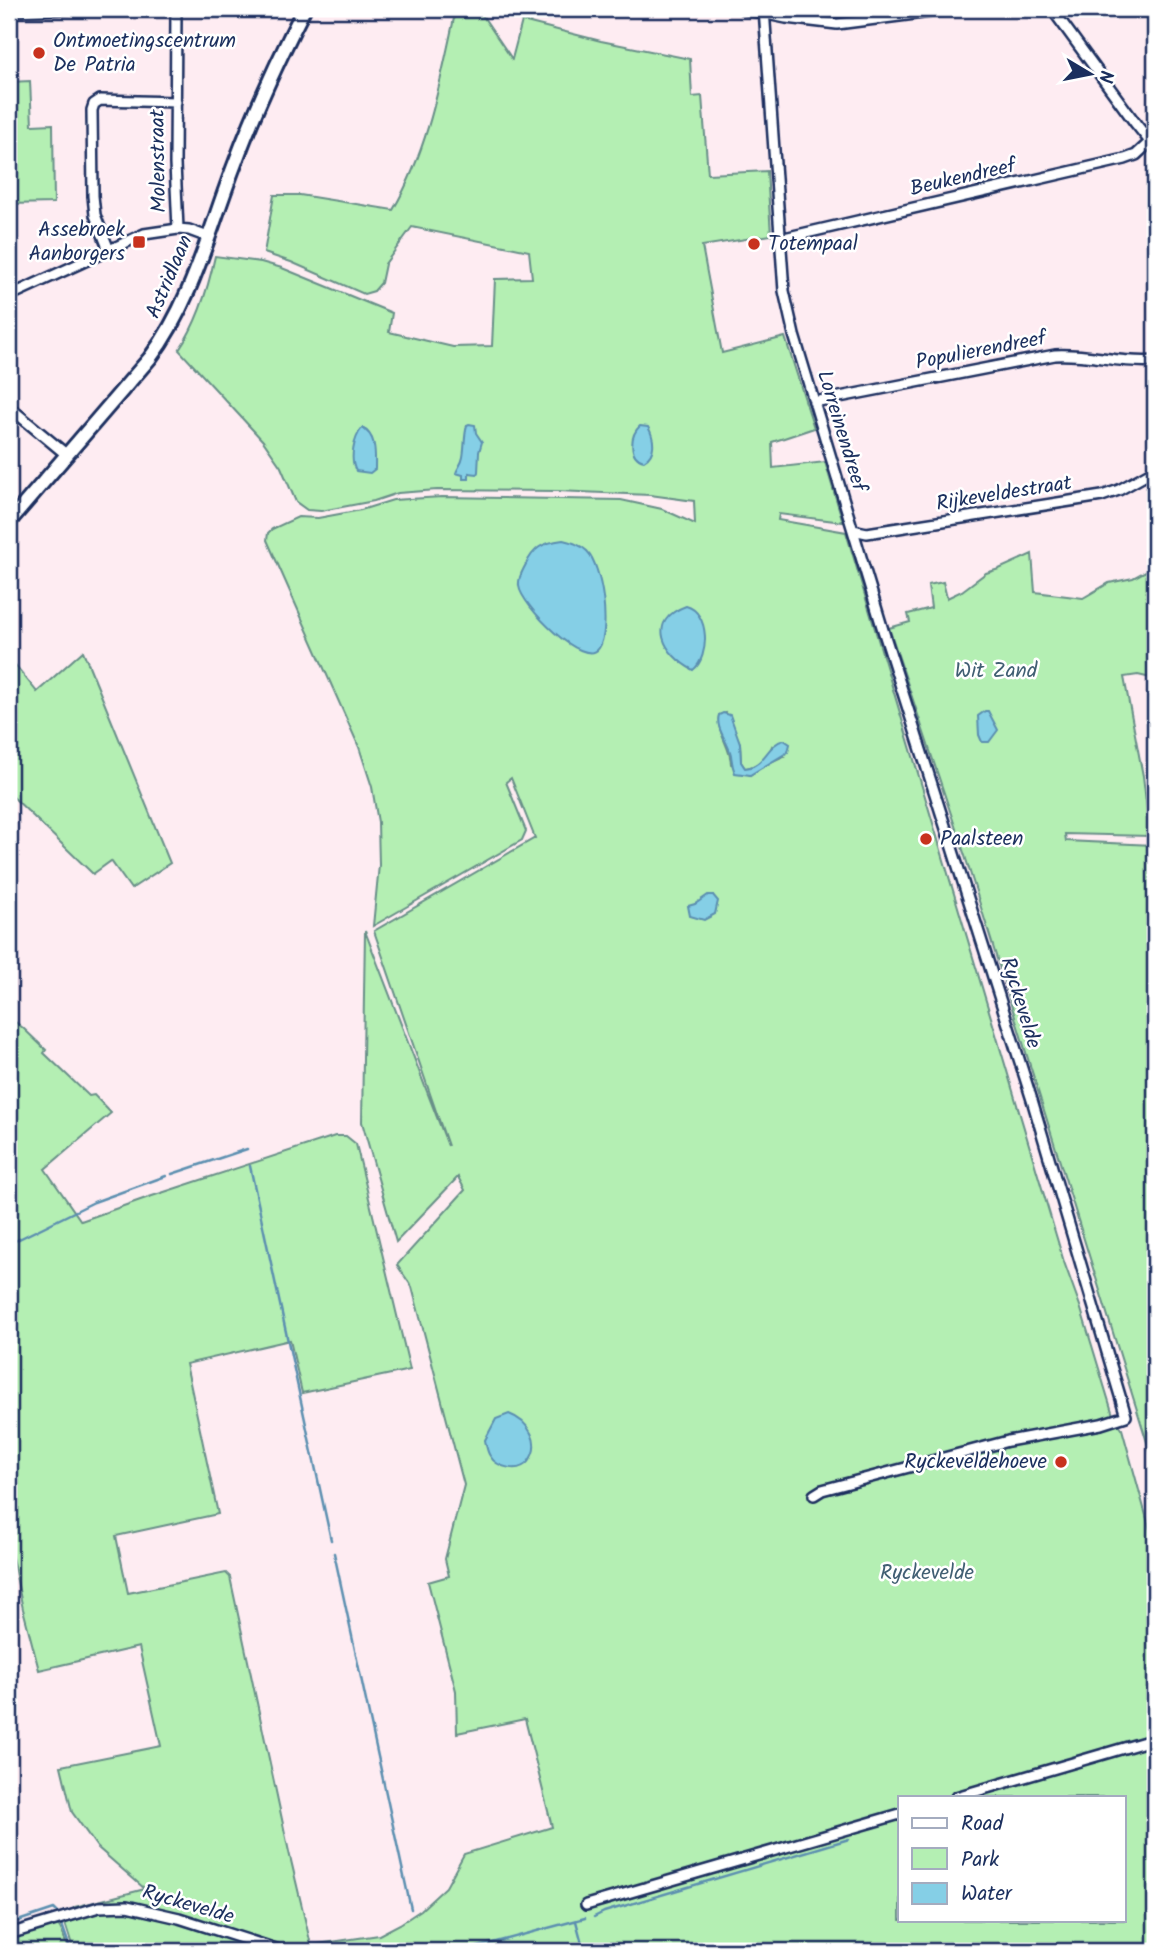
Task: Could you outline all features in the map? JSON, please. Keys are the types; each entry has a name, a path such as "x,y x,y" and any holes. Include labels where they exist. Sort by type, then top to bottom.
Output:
{"main road":[{"name":"Astridlaan","path":"9,522 159,346 187,294 255,113 304,9"}],"street":[{"path":"9,11 69,9"},
{"name":"Molenstraat","path":"176,9 175,164 178,229"},
{"path":"743,9 764,11 786,18 837,24 954,9"},
{"path":"1052,9 1153,145"},
{"name":"Lorreinendreef","path":"764,11 784,291 814,402 953,850"},
{"path":"108,250 95,215 93,196 94,104 100,100 176,102"},
{"name":"Beukendreef","path":"780,239 1125,159 1153,145"},
{"path":"9,296 144,234 178,229 208,237"},
{"name":"Populierendreef","path":"814,402 1055,355 1081,354 1132,361 1155,361"},
{"path":"9,407 67,454"},
{"name":"Rijkeveldestraat","path":"853,530 867,533 1102,496 1119,490 1155,470"},
{"name":"Ryckevelde","path":"814,1495 822,1490 1008,1441 1101,1424 1126,1416 1032,1101 953,850"},
{"path":"959,1796 1155,1739"},
{"path":"586,1905 898,1815"},
{"name":"Ryckevelde","path":"9,1934 110,1905 127,1906 159,1912 282,1951"}],"green space":[{"path":"456,9 478,9 512,59 522,21 690,59 692,97 702,96 708,174 767,171 771,235 702,246 722,353 785,337 814,428 772,442 773,468 825,462 843,522 779,514 778,520 846,532 1064,1262 1113,1415 1122,1429 1155,1548 1155,1951 74,1951 64,1920 75,1907 145,1889 97,1847 72,1812 61,1766 161,1746 139,1647 39,1670 9,1543 9,1017 46,1050 44,1053 89,1096 94,1095 111,1113 45,1169 81,1221 335,1136 346,1136 356,1144 410,1370 302,1393 290,1340 186,1364 218,1514 116,1536 128,1593 226,1573 230,1577 311,1945 379,1935 421,1910 446,1887 464,1854 552,1827 525,1719 457,1733 456,1691 428,1582 449,1576 445,1559 464,1485 412,1287 397,1265 465,1190 458,1177 396,1242 362,1122 365,931 448,1146 374,931 535,838 511,778 506,782 526,831 522,840 373,926 379,865 378,822 372,787 359,747 267,540 272,529 298,517 318,518 361,510 393,500 442,497 621,500 662,509 695,524 694,501 650,495 557,491 437,490 398,493 374,501 321,511 307,510 296,502 281,467 263,441 179,350 202,305 215,256 261,262 282,268 392,313 389,332 453,347 492,346 495,279 532,278 529,251 412,227 385,264 381,283 374,291 364,294 264,253 274,195 300,195 393,210 425,138","holes":["726,713 740,743 741,762 745,768 761,761 772,746 784,756 750,775 731,764 721,733 719,715"]},
{"path":"30,81 32,125 53,124 54,203 9,204 9,82"},
{"name":"Wit Zand","path":"1032,554 1035,592 1083,598 1109,583 1133,578 1155,566 1155,679 1138,675 1124,677 1143,776 1150,836 1065,834 1066,841 1153,845 1155,1468 965,856 889,628 910,622 908,614 931,608 928,585 943,582 947,598 962,591 986,573"},
{"path":"83,651 170,863 131,889 111,861 93,874 9,793 9,657 37,692"},
{"path":"54,1921 62,1931 68,1951 9,1951 9,1934"}],"water":[{"path":"469,424 475,425 476,433 482,442 477,474 469,473 469,479 463,479 463,475 456,473 462,459"},
{"path":"640,426 648,427 653,441 651,454 644,461 635,455 632,445"},
{"path":"362,428 373,440 375,469 370,473 356,471 353,461 355,443"},
{"path":"563,540 587,551 601,584 603,639 599,648 592,652 581,650 554,632 530,607 519,586 522,573 535,550"},
{"path":"686,606 700,617 705,635 705,646 699,664 693,670 674,656 663,638 666,620 673,612"},
{"path":"988,711 998,730 989,742 982,742 979,735 978,716"},
{"path":"723,713 730,715 740,743 741,762 745,768 757,764 778,742 784,740 790,744 788,752 750,775 735,773 718,720"},
{"path":"713,895 718,901 715,914 704,920 690,916 688,906"},
{"path":"509,1414 527,1427 534,1440 528,1462 514,1468 508,1468 493,1460 485,1440 496,1419"}],"waterway":[{"path":"172,1174 247,1149"},
{"path":"250,1166 331,1540"},
{"path":"9,1244 94,1202 166,1176"},
{"path":"334,1553 411,1909"},
{"path":"594,1917 849,1839"},
{"path":"9,1924 54,1909 58,1913"},
{"path":"463,1951 585,1918"},
{"path":"576,1921 584,1951"},
{"path":"61,1922 71,1951"}],"place":[{"name":"Ontmoetingscentrum De Patria","path":"39,53"},
{"name":"Assebroek Aanborgers","path":"139,242"},
{"name":"Totempaal","path":"754,244"},
{"name":"Paalsteen","path":"926,839"},
{"name":"Ryckeveldehoeve","path":"1061,1462"}]}
